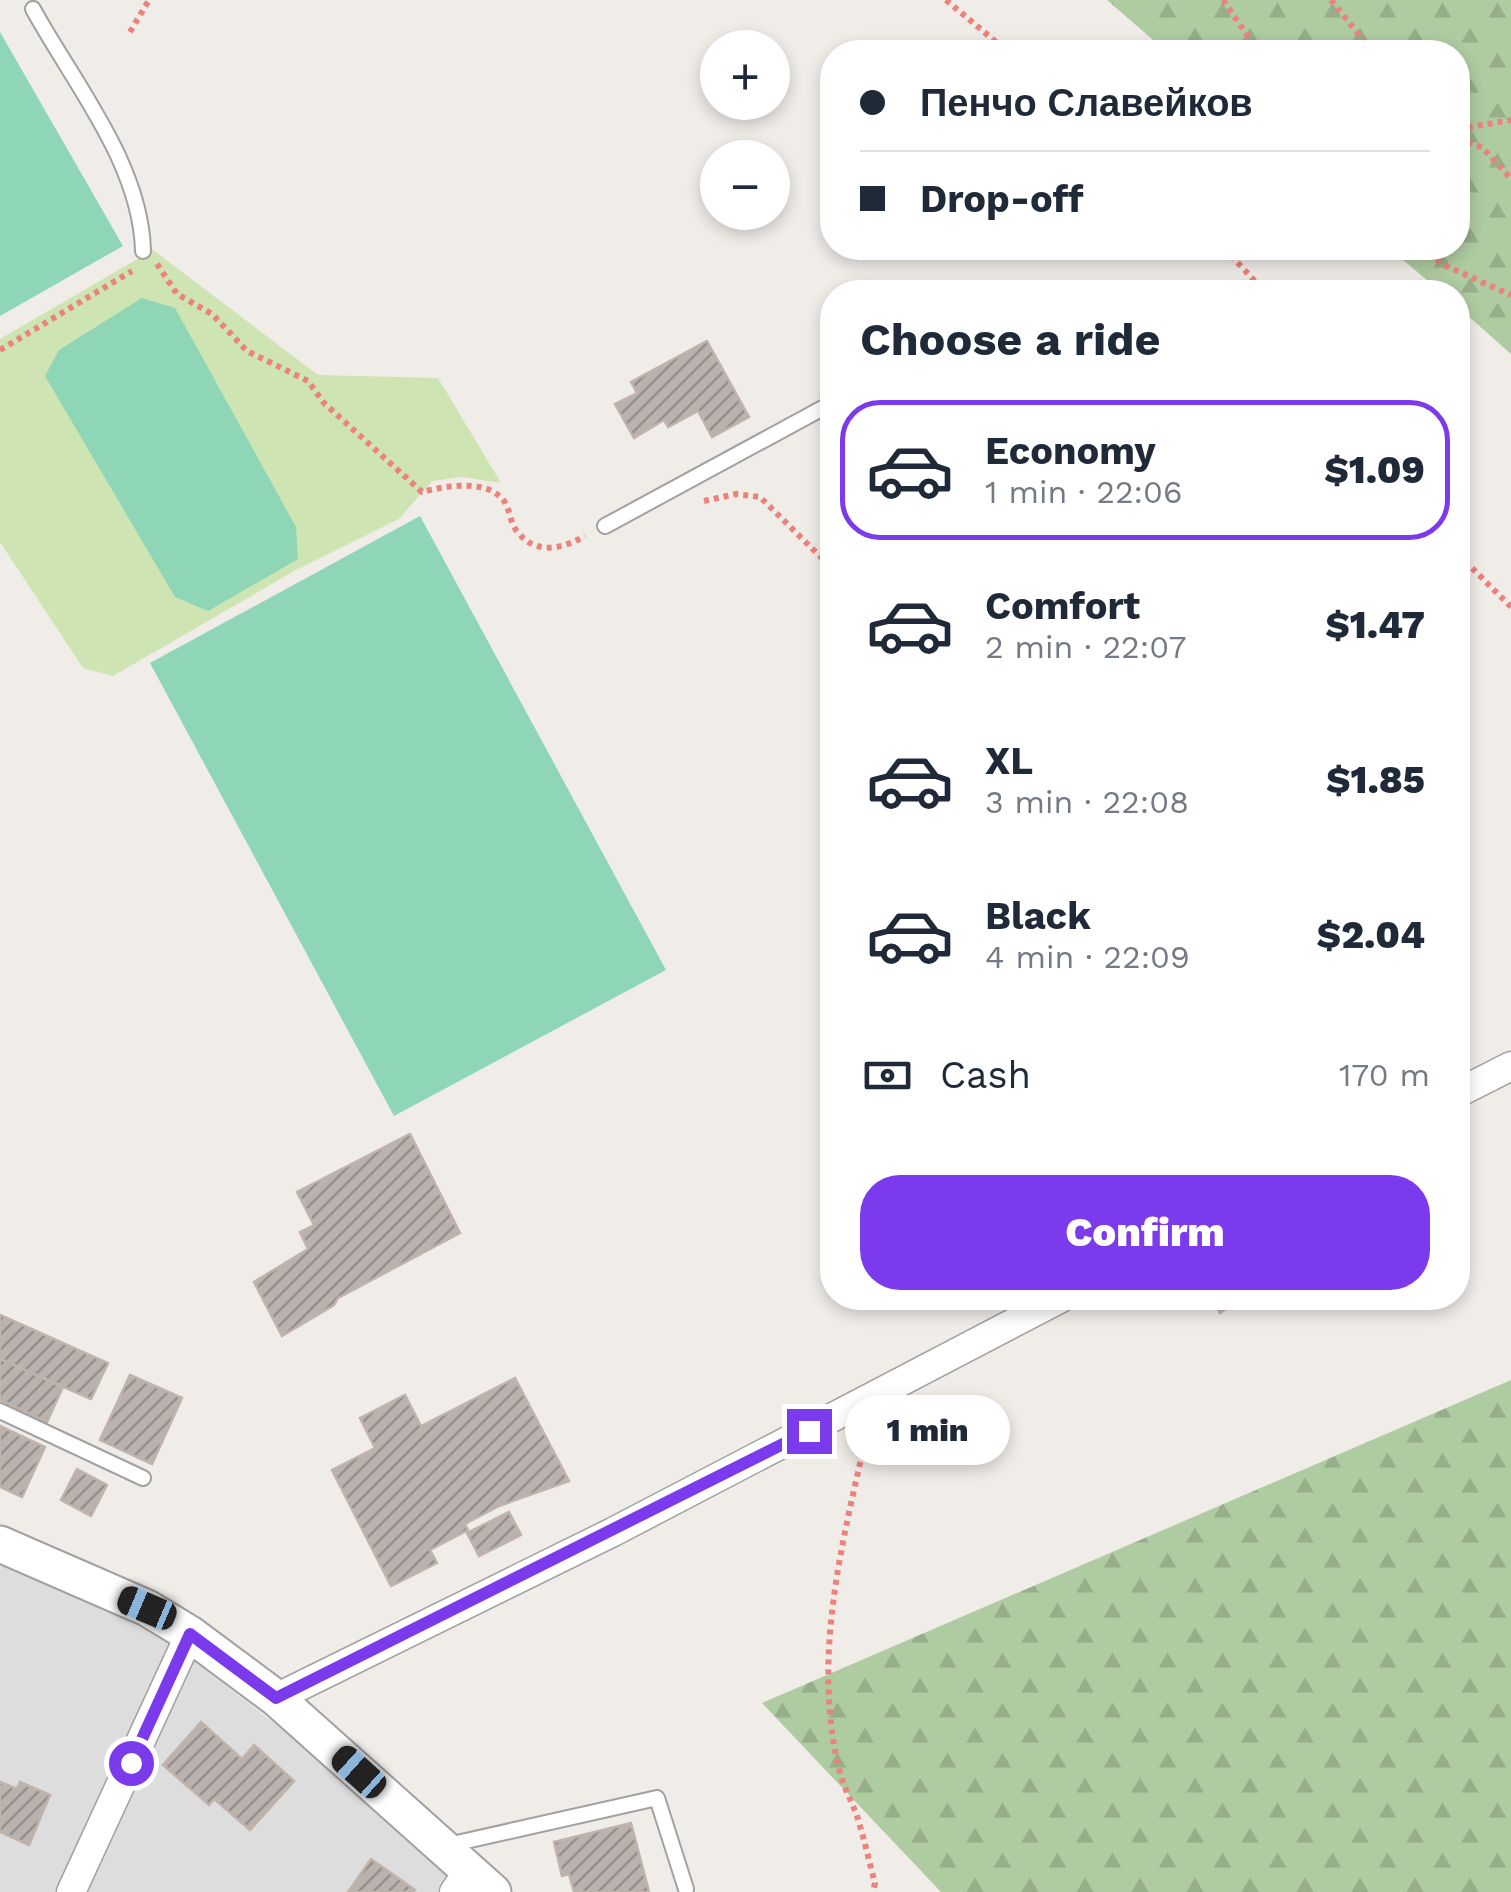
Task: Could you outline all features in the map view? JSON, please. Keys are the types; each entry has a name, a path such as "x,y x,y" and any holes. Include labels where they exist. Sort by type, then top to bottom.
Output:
{"street":[{"path":"1470,1087 1511,1066"},
{"path":"276,1698 612,1532 1038,1310"},
{"path":"0,1544 147,1608 190,1634 276,1698 442,1846 472,1885"},
{"path":"71,1892 190,1634"}],"lane":[{"path":"33,9 122,160 143,221 144,251"},
{"path":"605,526 820,410"},
{"path":"0,1411 143,1478"},
{"path":"442,1846 657,1798 686,1889"}],"path":[{"path":"130,32 149,0"},
{"path":"946,0 994,40"},
{"path":"1223,0 1250,40"},
{"path":"1331,0 1363,40"},
{"path":"1470,127 1511,120"},
{"path":"1470,143 1482,147 1511,179"},
{"path":"0,350 134,270 144,251 177,294 212,314 247,352 308,382 324,403 422,492 453,485 484,488 504,499 516,531 538,547 562,550 605,526"},
{"path":"1235,260 1254,280"},
{"path":"1438,260 1511,295"},
{"path":"688,504 736,494 760,497 820,556"},
{"path":"1470,566 1511,607"},
{"path":"874,1892 857,1817 840,1775 832,1723 828,1644 839,1557 875,1397"}],"shaded area":[{"path":"0,1552 175,1647 316,1755 466,1892 0,1892"}],"green space":[{"path":"1107,0 1511,0 1511,354 1470,318 1470,280 1427,280 1403,260 1470,260 1470,40 1153,40"},
{"path":"0,32 123,246 0,316"},
{"path":"153,250 318,375 438,378 501,483 462,477 432,481 399,519 296,570 113,676 83,668 0,542 0,339"},
{"path":"142,298 175,308 296,527 298,559 208,611 175,597 45,376 59,350"},
{"path":"420,516 666,970 394,1116 150,663"},
{"path":"1511,1380 1511,1892 941,1892 762,1703"}],"building":[{"path":"707,341 749,417 712,437 698,411 668,427 664,420 634,438 615,404 637,393 631,382"},
{"path":"410,1134 460,1233 338,1298 334,1305 282,1336 254,1282 308,1249 300,1232 314,1225 297,1192"},
{"path":"0,1315 108,1363 91,1399 0,1359"},
{"path":"0,1359 63,1387 47,1422 0,1400"},
{"path":"130,1375 182,1398 152,1464 100,1440"},
{"path":"515,1378 569,1481 499,1506 465,1524 468,1530 430,1550 437,1563 391,1586 332,1470 375,1448 360,1418 405,1395 421,1426"},
{"path":"0,1426 45,1447 22,1497 0,1487"},
{"path":"77,1469 107,1485 91,1516 61,1500"},
{"path":"509,1512 521,1535 479,1556 467,1533"},
{"path":"201,1722 242,1759 254,1745 294,1781 250,1830 214,1799 209,1805 163,1765"},
{"path":"0,1782 17,1789 20,1782 50,1795 29,1845 0,1832"},
{"path":"631,1823 649,1892 574,1892 569,1874 562,1876 554,1842"},
{"path":"371,1859 415,1890 348,1892"}],"route":[{"path":"131,1763 190,1634 276,1698 809,1431"}]}
